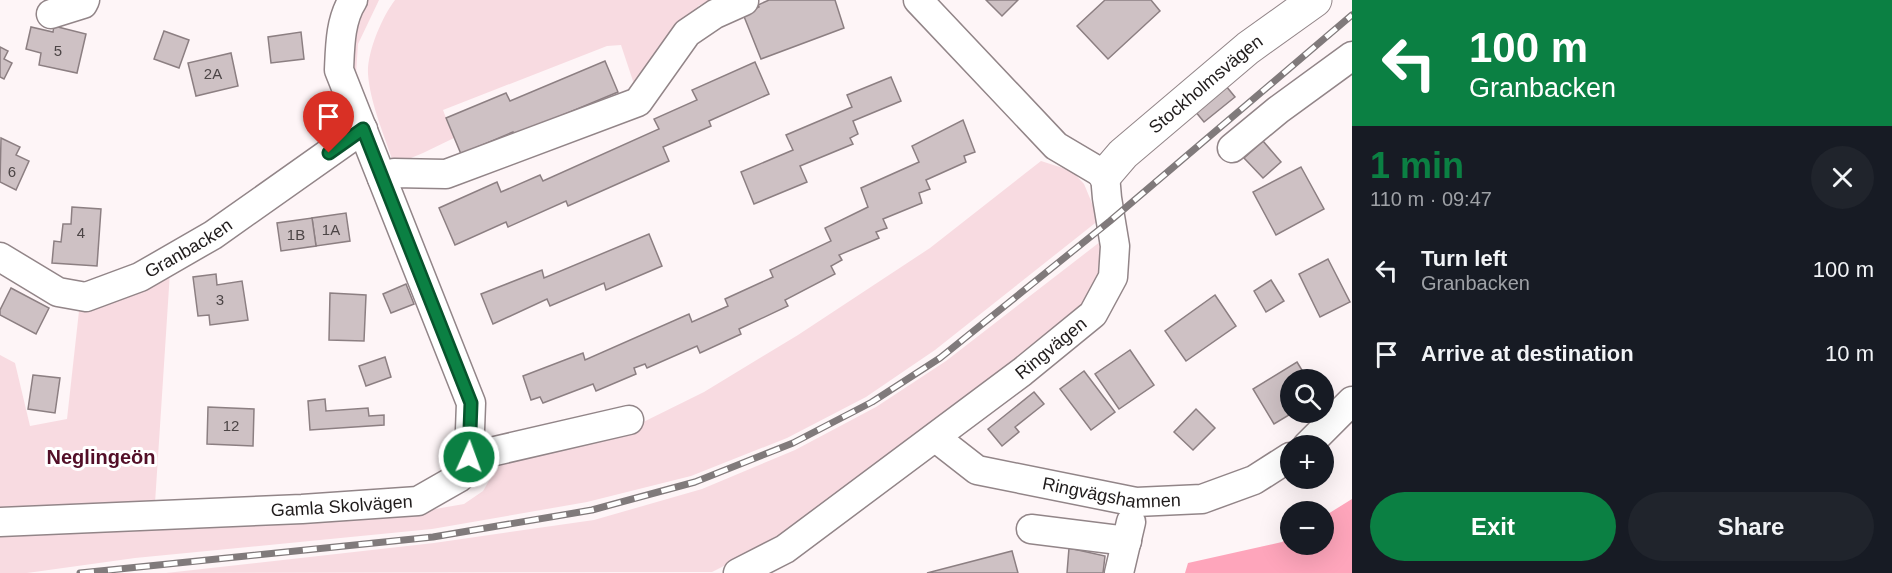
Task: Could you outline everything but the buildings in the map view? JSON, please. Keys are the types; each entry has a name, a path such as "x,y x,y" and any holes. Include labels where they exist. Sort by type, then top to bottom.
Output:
{"main road":[{"name":"Stockholmsvägen","path":"1105,175 1123,154 1248,48 1315,0"}],"street":[{"path":"51,14 83,4 85,0"},
{"path":"353,0 349,6 341,36 339,70 471,403 469,457 629,420"},
{"path":"918,0 1056,146 1105,175"},
{"path":"382,178 394,173 446,174 638,102 687,33 715,14 744,1"},
{"path":"1232,148 1278,110 1352,56"},
{"name":"Granbacken","path":"0,257 58,292 86,297 140,277 213,235 363,129"},
{"name":"Ringvägen","path":"738,573 785,561 1093,314 1113,277 1115,246 1105,175"},
{"path":"1318,435 1352,401"},
{"name":"Ringvägshamnen","path":"936,438 977,470 1137,502 1202,499 1254,480 1280,464"},
{"name":"Gamla Skolvägen","path":"0,522 302,510 418,501 460,477 469,457"},
{"path":"1119,573 1137,502"},
{"path":"1031,529 1126,541"}],"shaded area":[{"path":"362,0 379,0 358,44 356,74 369,121 344,68"},
{"path":"395,0 712,0 698,6 703,19 638,96 621,45 607,46 443,110 454,138 394,165 369,85 368,65 376,35"},
{"path":"1041,161 1072,171 1084,184 1099,220 935,350 866,397 787,438 691,476 587,502 432,529 135,558 27,573 0,573 0,533 418,512 464,504 483,491 502,458 617,435 704,392 798,335 930,248"},
{"path":"1105,238 1106,263 1090,300 1072,319 776,540 712,572 166,573 434,543 594,520 702,489 795,450 876,407 946,361"},
{"path":"170,272 155,503 0,510 0,355 15,363 30,426 67,419 79,311"},
{"path":"1352,499 1352,573 1185,573 1188,563 1280,542 1280,555 1334,555 1334,510"}],"railway":[{"path":"80,573 433,537 592,510 695,482 793,443 872,402 940,358 1110,221 1352,15"}],"district":[{"name":"Neglingeön","path":"101,457"}],"route":[{"path":"329,153 363,129 471,403 469,457"}]}
